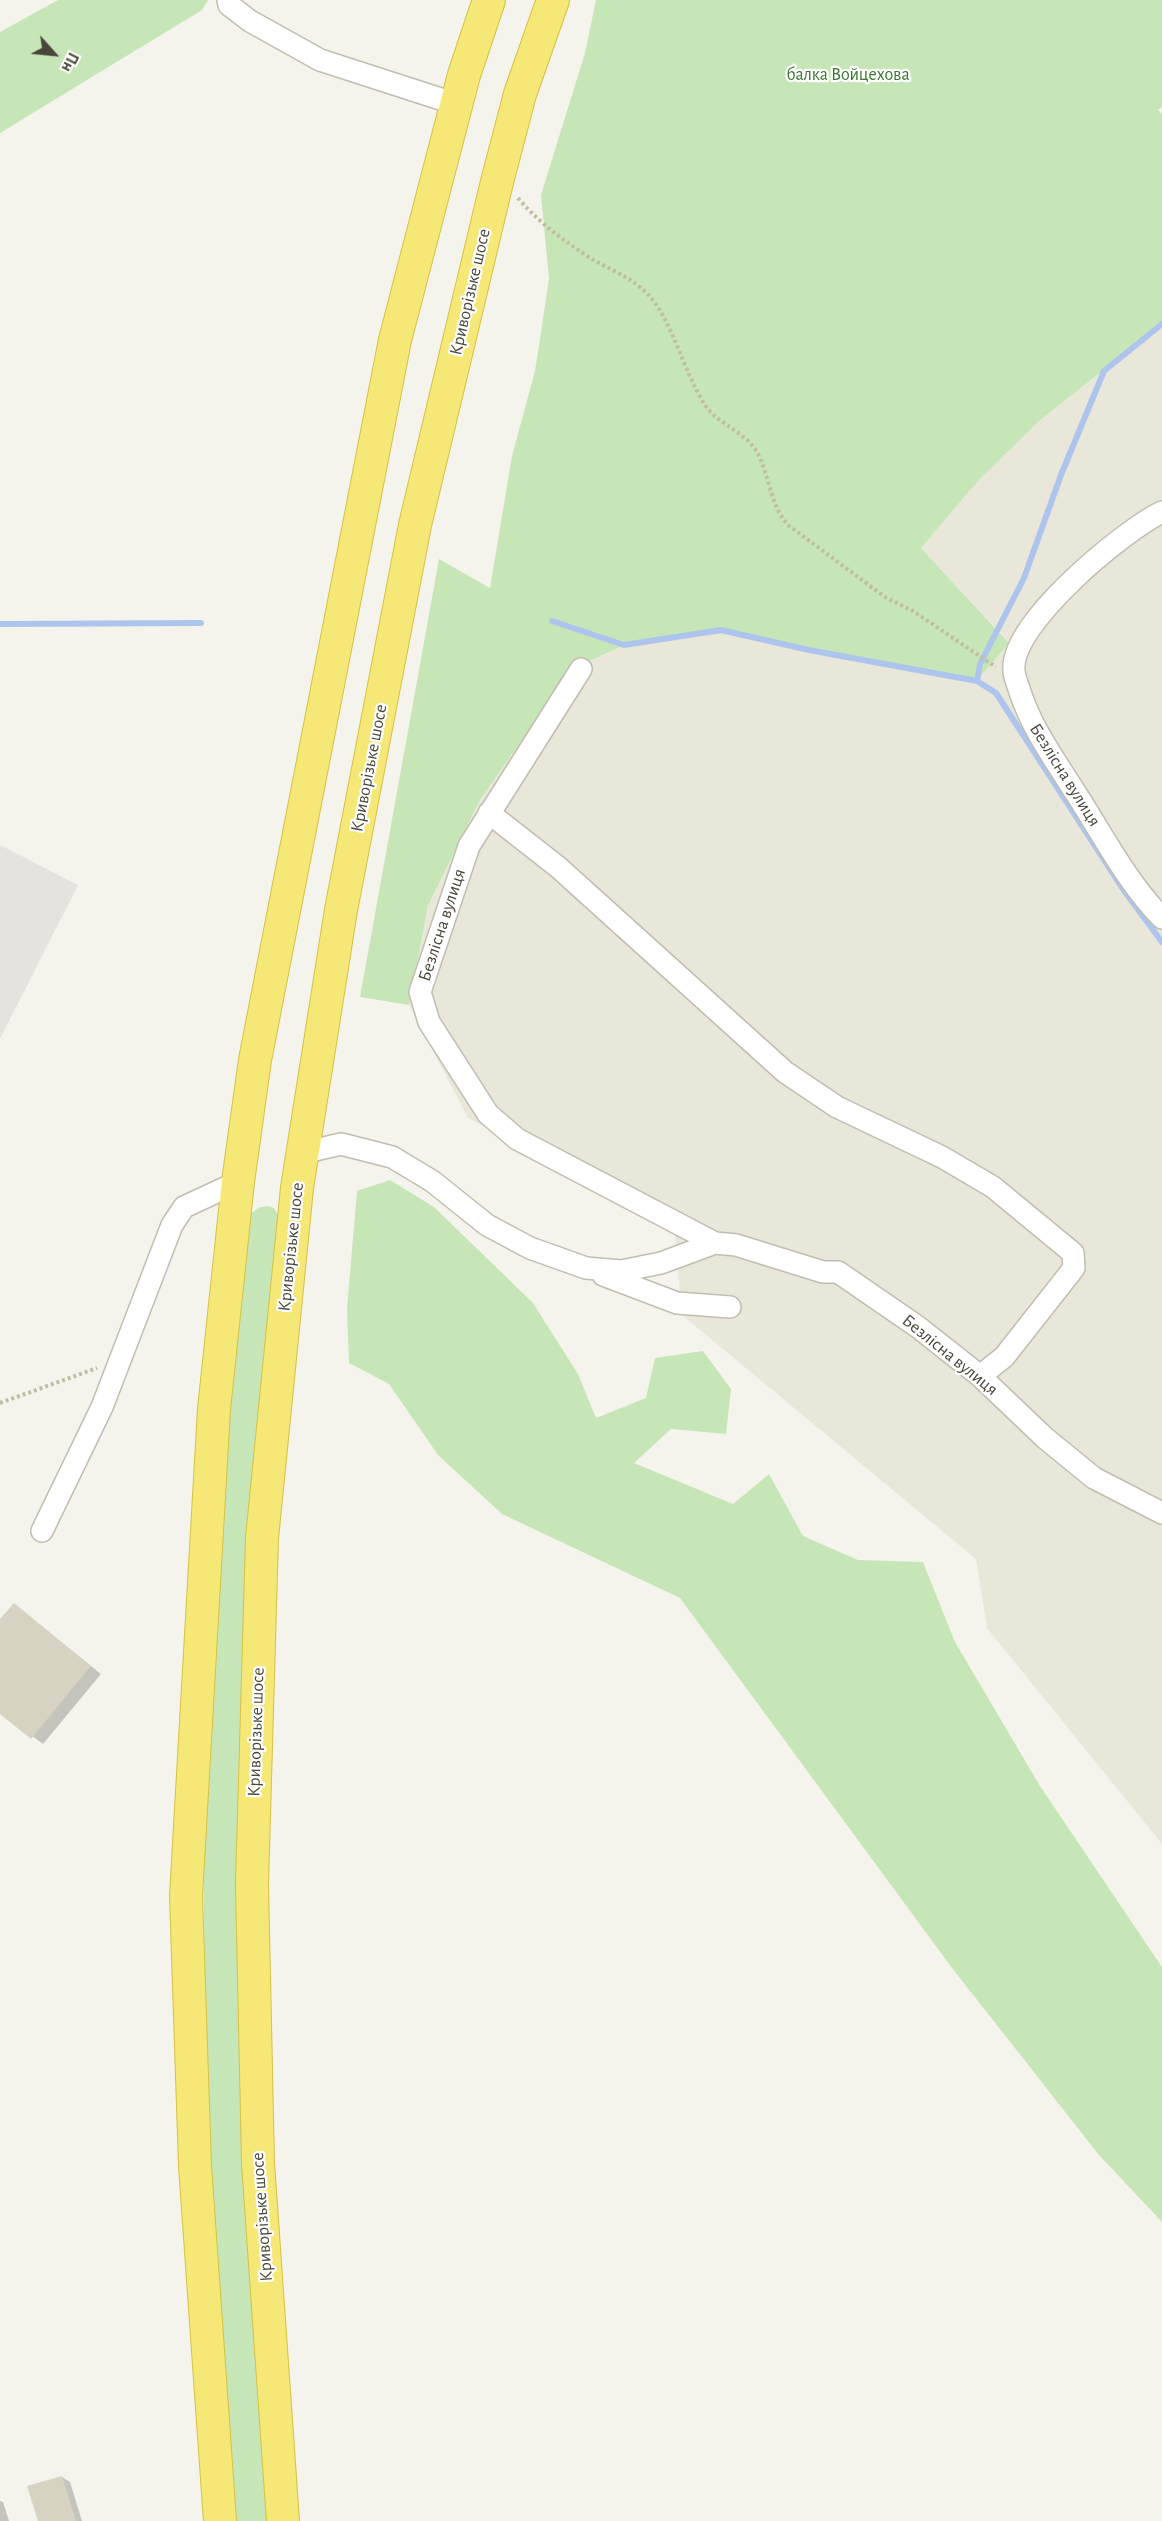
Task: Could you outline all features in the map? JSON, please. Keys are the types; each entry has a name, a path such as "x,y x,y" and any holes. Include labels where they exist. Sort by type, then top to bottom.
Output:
{"highway":[{"path":"220,2521 195,2166 186,1896 214,1409 238,1182 255,1060 395,340 456,104 489,0"},
{"name":"Криворізьке шосе","path":"283,2521 258,2163 252,1884 262,1538 302,1153 341,910 415,525 496,182 520,94 553,0"}],"street":[{"path":"228,0 230,5 250,21 320,60 456,104"},
{"path":"1014,670 1016,657 1028,630 1058,594 1141,522 1162,512"},
{"name":"Безлісна вулиця","path":"580,669 469,846 420,992 429,1022 488,1114 517,1139 715,1243 736,1245 823,1272 838,1272 918,1326 980,1376 1045,1438 1094,1478 1162,1513"},
{"name":"Безлісна вулиця","path":"1014,670 1028,717 1044,747 1119,864 1146,902 1162,918"},
{"path":"489,813 558,867 785,1072 837,1107 942,1157 993,1187 1073,1253 1074,1268 1004,1358 980,1376"},
{"name":"Безлісна вулиця","path":"302,1153 341,1144 392,1157 432,1181 487,1225 530,1248 586,1268 621,1271 662,1263 715,1243"},
{"path":"42,1531 102,1407 172,1225 184,1207 238,1182"},
{"path":"586,1268 677,1303 730,1307"}],"path":[{"path":"516,196 542,224 593,260 640,286 655,303 706,407 744,437 757,452 768,478 777,513 788,525 866,584 956,638 987,663 1014,670"},
{"path":"0,1404 107,1364 127,1343"}],"shaded area":[{"path":"1162,324 1162,1844 987,1628 976,1559 682,1315 674,1226 468,1118 409,1005 428,907 480,800 571,670 624,645 721,630 809,650 978,681 1009,642 921,548 978,481 1039,421"},
{"path":"0,845 78,885 0,1039"}],"green space":[{"path":"58,0 208,0 202,10 0,133 0,32"},
{"name":"балка Войцехова","path":"596,0 1162,0 1162,107 1158,110 1162,114 1162,324 1039,421 978,481 921,548 1009,643 977,681 809,650 721,630 624,645 571,670 480,800 428,906 409,1005 360,997 439,559 490,588 512,456 535,371 549,279 541,195 585,53"},
{"path":"390,1180 434,1207 533,1303 578,1374 596,1418 646,1398 655,1358 703,1351 731,1389 726,1434 671,1429 634,1463 733,1504 769,1474 803,1536 858,1560 923,1562 955,1642 1040,1786 1162,1967 1162,2222 1099,2155 952,1968 680,1598 502,1514 438,1455 389,1384 349,1363 347,1308 357,1191"},
{"path":"269,1206 275,1209 279,1219 260,1403 270,2521 234,2521 208,2156 203,1863 223,1402 250,1214 260,1207"}],"building":[{"path":"14,1603 91,1666 31,1739 0,1714 0,1619"},
{"path":"62,2476 76,2521 38,2521 27,2486"}],"waterway":[{"path":"552,621 624,645 721,630 809,650 977,681 980,664 1024,578 1061,475 1104,371 1162,324"},
{"path":"0,624 201,623"},
{"path":"977,681 996,693 1125,892 1162,942"}]}
